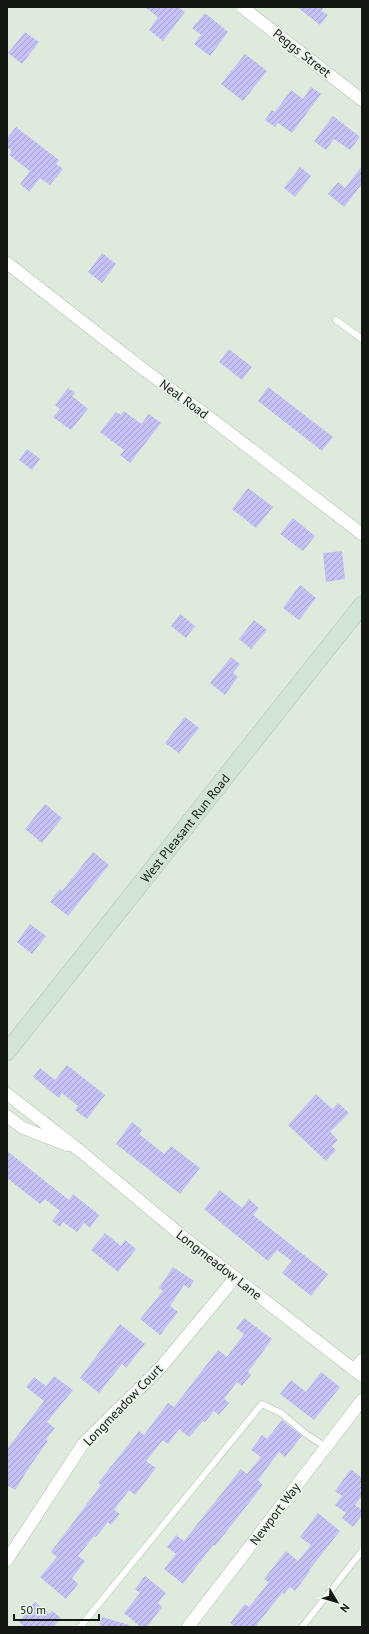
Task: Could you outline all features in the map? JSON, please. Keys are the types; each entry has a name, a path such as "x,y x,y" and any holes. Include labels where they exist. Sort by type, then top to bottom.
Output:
{"main road":[{"name":"West Pleasant Run Road","path":"7,1052 362,605"}],"street":[{"name":"Peggs Street","path":"242,7 362,100"},
{"name":"Neal Road","path":"7,263 143,369 209,417 362,534"},
{"name":"Longmeadow Lane","path":"7,1094 79,1150 187,1240 358,1373"},
{"name":"Longmeadow Lane","path":"7,1116 23,1128 79,1150"},
{"name":"Longmeadow Court","path":"7,1560 83,1444 161,1367 235,1278"},
{"path":"358,1373 362,1360"},
{"name":"Newport Way","path":"188,1627 362,1400"}],"lane":[{"path":"336,320 362,339"},
{"path":"80,1627 262,1404 280,1413 306,1434 326,1447"},
{"path":"302,1627 362,1551"}],"building":[{"path":"145,7 178,7 185,12 163,41 149,30 158,17"},
{"path":"297,7 324,7 321,11 328,15 320,25"},
{"path":"205,13 228,32 210,56 194,44 201,35 192,28"},
{"path":"25,32 39,42 22,64 8,53"},
{"path":"245,54 267,71 243,101 221,84"},
{"path":"311,87 321,94 292,133 278,123 275,127 265,120 272,110 275,112 291,90 303,99"},
{"path":"333,116 360,137 350,150 334,139 326,150 314,141"},
{"path":"16,127 59,160 56,164 63,169 50,185 40,178 29,192 20,184 30,171 9,155 12,151 7,147 7,138"},
{"path":"362,166 362,184 344,207 328,194 338,182 345,188"},
{"path":"300,167 311,176 295,197 284,188"},
{"path":"102,253 116,264 102,283 88,272"},
{"path":"229,349 252,367 242,380 219,362"},
{"path":"268,387 333,437 322,451 258,401"},
{"path":"68,388 75,393 72,396 88,409 71,430 53,417 60,409 55,405"},
{"path":"124,411 141,424 149,414 161,423 130,463 120,455 124,450 100,432 116,412 121,415"},
{"path":"27,449 40,459 32,470 19,460"},
{"path":"248,488 273,507 256,528 232,509"},
{"path":"293,518 315,536 303,551 280,534"},
{"path":"342,551 345,579 326,582 323,553"},
{"path":"300,585 316,598 299,620 283,608"},
{"path":"180,614 195,626 186,638 171,626"},
{"path":"254,620 267,630 251,649 239,639"},
{"path":"231,657 240,664 233,673 238,677 225,695 210,683"},
{"path":"185,717 199,728 179,753 165,743"},
{"path":"45,804 62,818 42,843 25,829"},
{"path":"93,852 109,865 68,916 50,902 60,889 62,891"},
{"path":"30,924 46,936 32,954 17,942"},
{"path":"67,1065 105,1095 87,1119 75,1110 78,1106 62,1093 59,1098 33,1077 40,1068 55,1080"},
{"path":"316,1094 332,1109 338,1103 349,1113 330,1132 338,1140 332,1146 336,1150 326,1161 288,1125"},
{"path":"132,1122 142,1130 139,1134 164,1154 171,1146 200,1168 180,1194 116,1144"},
{"path":"7,1151 69,1200 73,1194 99,1215 90,1228 84,1223 77,1232 63,1222 60,1227 52,1221 60,1211 45,1199 40,1204 7,1178"},
{"path":"220,1190 242,1208 249,1199 259,1208 253,1215 328,1274 311,1296 282,1273 292,1261 277,1250 268,1261 204,1209"},
{"path":"105,1233 121,1246 125,1240 136,1249 118,1272 91,1250"},
{"path":"173,1267 194,1281 189,1288 184,1285 170,1306 178,1312 160,1335 140,1319 163,1291 159,1288"},
{"path":"244,1318 272,1339 248,1372 251,1375 242,1386 237,1382 224,1399 229,1403 219,1415 214,1411 189,1437 179,1429 168,1444 163,1440 146,1461 156,1468 135,1495 129,1490 114,1510 120,1514 111,1525 108,1522 96,1537 94,1536 78,1556 85,1561 72,1578 78,1584 66,1599 40,1577 57,1557 51,1552 101,1485 98,1483 139,1431 144,1435 168,1403 174,1407 218,1350 227,1357 244,1334 236,1328"},
{"path":"120,1324 145,1344 126,1368 122,1364 99,1393 80,1378"},
{"path":"321,1372 340,1387 314,1420 280,1394 291,1380 306,1392"},
{"path":"54,1376 73,1390 47,1422 55,1428 46,1439 48,1441 15,1490 7,1485 7,1449 44,1401 26,1387 34,1377 46,1386"},
{"path":"282,1420 302,1436 285,1457 279,1452 258,1480 263,1485 183,1584 164,1569 176,1554 167,1547 176,1535 184,1541 241,1469 247,1474 261,1457 251,1450 262,1435 267,1439"},
{"path":"351,1469 362,1478 362,1496 355,1505 362,1510 362,1515 353,1527 342,1518 346,1513 335,1505 342,1496 335,1491"},
{"path":"318,1513 340,1531 309,1570 310,1571 295,1591 290,1587 284,1594 282,1593 255,1627 235,1627 230,1623 245,1604 249,1607 269,1582 264,1579 286,1551 298,1561 311,1545 300,1537"},
{"path":"145,1576 166,1593 158,1603 162,1607 147,1627 141,1627 124,1613 140,1593 135,1589"},
{"path":"35,1602 49,1614 52,1611 61,1618 53,1627 25,1627 19,1622"},
{"path":"102,1617 129,1625 128,1627 99,1627"}]}
